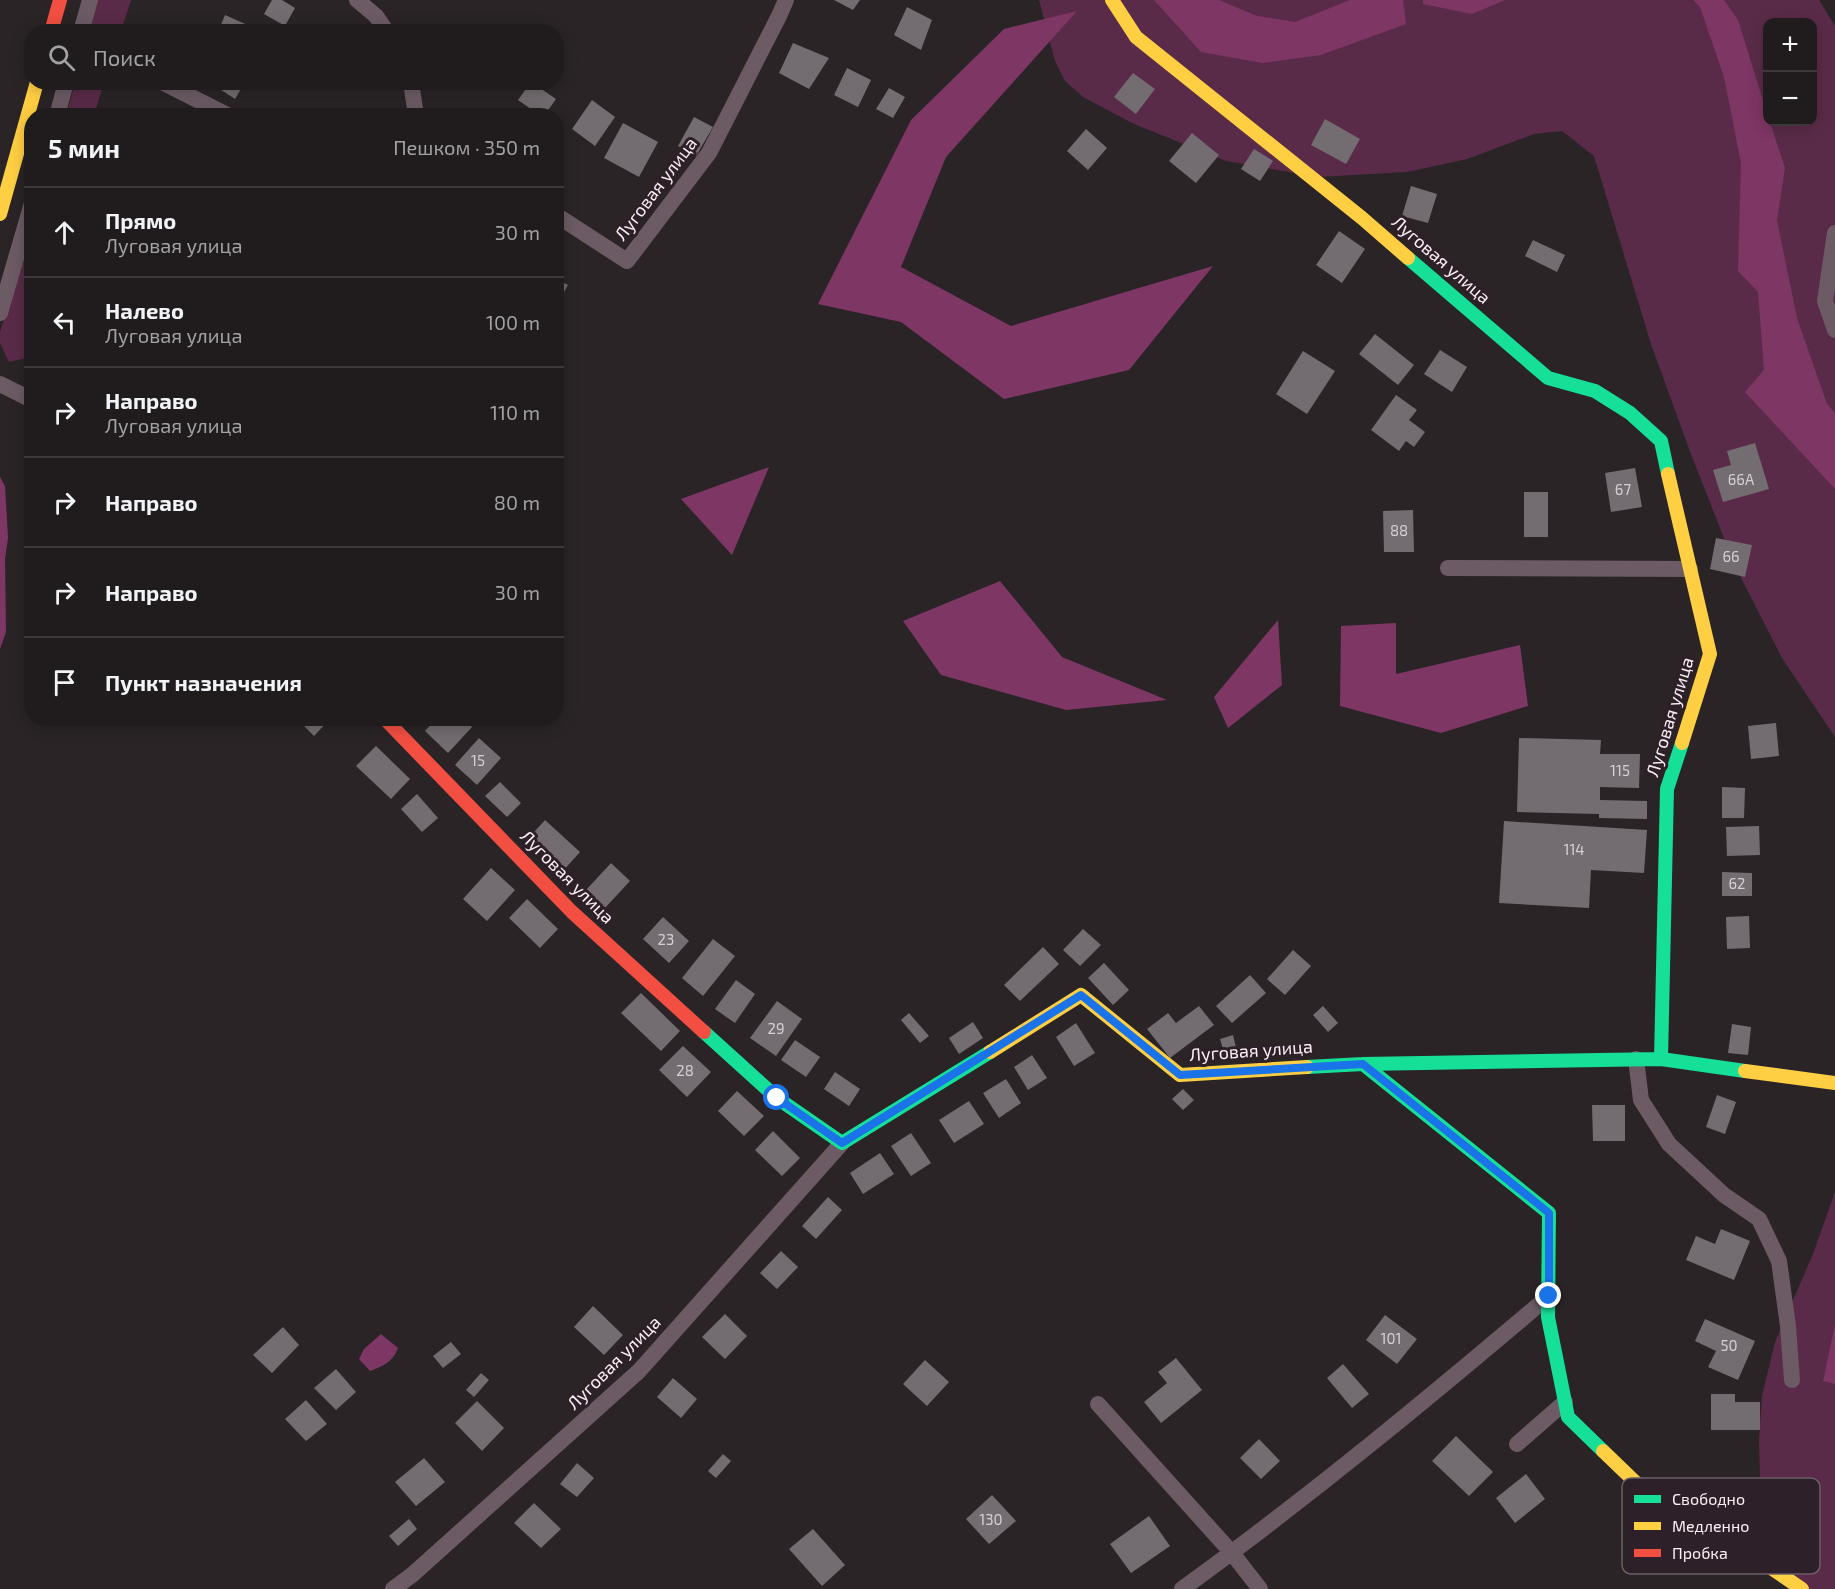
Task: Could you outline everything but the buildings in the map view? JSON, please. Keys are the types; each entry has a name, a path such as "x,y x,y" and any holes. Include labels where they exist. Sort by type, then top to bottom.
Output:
{"street":[{"path":"53,24 60,0"},
{"path":"83,24 90,0"},
{"path":"357,0 376,16 382,24"},
{"name":"Луговая улица","path":"564,220 627,261 709,153 786,0"},
{"name":"Луговая улица","path":"1112,0 1136,38 1362,218 1548,378 1595,391 1630,413 1661,441 1710,654 1667,789 1661,1059"},
{"path":"30,108 35,90"},
{"path":"59,108 64,90"},
{"path":"178,90 213,108"},
{"path":"412,90 415,108"},
{"path":"0,214 24,128"},
{"path":"0,314 24,231"},
{"path":"1835,233 1825,301 1835,330"},
{"path":"0,384 24,396"},
{"path":"1448,568 1690,569"},
{"name":"Луговая улица","path":"392,726 572,912 777,1098 842,1143"},
{"name":"Луговая улица","path":"393,1589 421,1567 639,1371 842,1143 1081,995 1180,1075 1363,1064 1661,1059 1835,1083"},
{"path":"1636,1059 1641,1100 1670,1144 1724,1195 1759,1219 1779,1261 1788,1326 1792,1380"},
{"path":"1363,1064 1549,1213 1548,1317 1568,1417 1631,1478"},
{"path":"1182,1589 1232,1553 1436,1392 1549,1296"},
{"path":"1517,1444 1565,1402"},
{"path":"1098,1404 1232,1553 1260,1589"},
{"path":"1780,1574 1802,1589"}],"shaded area":[{"path":"97,0 131,0 123,24 90,24"},
{"path":"1039,0 1819,0 1835,26 1835,737 1782,658 1735,566 1651,344 1594,156 1562,131 1534,134 1467,159 1407,172 1317,177 1226,161 1134,124 1083,97 1065,81 1055,61"},
{"path":"1154,0 1219,0 1257,16 1295,22 1350,0 1403,0 1406,24 1321,55 1263,63 1201,52"},
{"path":"1423,0 1505,0 1472,14 1423,4"},
{"path":"1693,0 1724,0 1738,20 1763,100 1763,126 1771,126 1785,168 1777,220 1797,318 1827,404 1835,413 1835,489 1745,392 1764,370 1758,292 1738,271 1741,163 1724,77 1700,7"},
{"path":"1077,11 946,157 901,267 1011,326 1213,266 1129,370 1004,399 901,322 818,304 911,120 1004,29"},
{"path":"73,90 102,90 96,108 68,108"},
{"path":"24,254 24,358 9,362 0,343 0,332"},
{"path":"769,467 732,555 681,499"},
{"path":"0,477 5,486 8,538 5,559 6,632 0,649"},
{"path":"1000,581 1062,657 1167,700 1066,710 941,675 903,621"},
{"path":"1278,620 1282,685 1228,728 1214,697"},
{"path":"1396,623 1396,674 1520,645 1528,706 1441,733 1340,706 1341,626"},
{"path":"1835,1192 1835,1589 1787,1589 1778,1574 1820,1574 1820,1478 1760,1478 1759,1441 1762,1396 1775,1342 1813,1254"},
{"path":"1835,1325 1835,1384 1823,1381"},
{"path":"381,1334 398,1348 390,1360 370,1371 359,1359 364,1349"}],"traffic: fast":[{"path":"1408,258 1548,378 1595,391 1630,413 1661,441 1668,474"},
{"path":"1661,1059 1667,789 1682,743"},
{"path":"704,1032 777,1098 842,1143 990,1052"},
{"path":"1307,1067 1661,1059 1745,1071"},
{"path":"1363,1064 1549,1213 1548,1317 1568,1417 1603,1451"}],"traffic: slow":[{"path":"1112,0 1136,37 1362,218 1408,258"},
{"path":"30,108 35,90"},
{"path":"0,214 24,128"},
{"path":"1668,474 1710,654 1682,743"},
{"path":"990,1052 1081,995 1180,1075 1307,1067"},
{"path":"1745,1071 1835,1083"},
{"path":"1603,1451 1631,1478"},
{"path":"1780,1574 1802,1589"}],"traffic: jam":[{"path":"53,24 60,0"},
{"path":"392,726 572,912 704,1032"}],"route":[{"path":"777,1098 842,1143 1081,995 1180,1075 1363,1064 1549,1213 1549,1296"}]}
